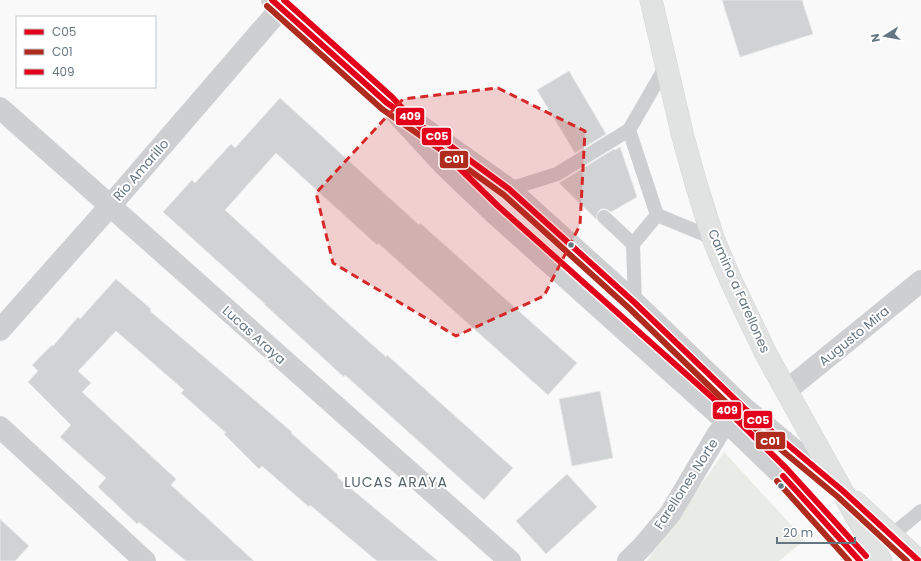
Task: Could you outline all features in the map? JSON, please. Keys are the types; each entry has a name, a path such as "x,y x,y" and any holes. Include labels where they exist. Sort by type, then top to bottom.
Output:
{"main road":[{"name":"Camino a Farellones","path":"651,0 687,152 713,238 766,354 881,561"},
{"path":"843,491 919,561"}],"street":[{"path":"277,4 387,103 443,164 493,212 727,422 781,474 860,561"},
{"name":"Río Amarillo","path":"0,330 110,206 277,4"},
{"path":"387,103 449,145 509,189 635,303 744,408 843,491"},
{"name":"Lucas Araya","path":"0,108 510,561"},
{"name":"Augusto Mira","path":"787,390 921,281"},
{"name":"Farellones Norte","path":"628,561 670,514 717,435 727,422 744,408"},
{"path":"0,427 145,561"}],"lane":[{"path":"509,189 561,177 629,130 666,66"},
{"path":"629,130 657,215 713,238"},
{"path":"635,303 633,244 657,215"},
{"path":"604,217 633,244"},
{"path":"892,535 921,511"}],"highlighted area":[{"path":"498,88 585,131 580,225 544,296 456,336 333,263 316,193 403,99"}],"shaded area":[{"path":"724,452 805,540 779,561 647,561"}],"building":[{"path":"722,0 802,0 813,34 740,57"},
{"path":"569,71 606,134 575,153 537,90"},
{"path":"280,98 419,225 420,223 577,363 548,395 378,243 377,245 276,153 225,210 339,315 386,357 387,355 513,468 484,500 345,375 344,377 163,212 192,180 195,183 231,144 235,148"},
{"path":"620,147 637,197 611,212 606,209 601,209 598,212 596,219 559,183 614,149 615,150"},
{"path":"116,279 151,309 150,311 292,432 291,433 338,475 337,477 438,561 377,561 310,505 309,507 262,466 259,469 224,434 226,433 181,393 184,390 116,331 78,371 91,383 82,392 176,479 171,485 254,561 186,561 139,522 137,524 98,487 106,478 60,437 71,425 28,382 38,371 32,365 52,345 53,346 78,317 80,319"},
{"path":"600,391 613,458 572,466 559,399"},
{"path":"567,474 597,507 546,554 516,521"},
{"path":"0,519 29,546 15,561 0,561"}],"transit line":[{"name":"C05","path":"272,0 387,103 449,145 509,189 635,303 744,408 843,491 919,561"},
{"name":"409","path":"284,0 392,97 449,158 498,206 733,416 787,469 866,556"},
{"name":"C01","path":"267,6 382,109 504,195 630,309 738,414 838,497 907,561"},
{"name":"C05","path":"783,476 860,561"},
{"name":"C01","path":"777,481 849,561"}],"district":[{"name":"LUCAS ARAYA","path":"396,482"}]}
